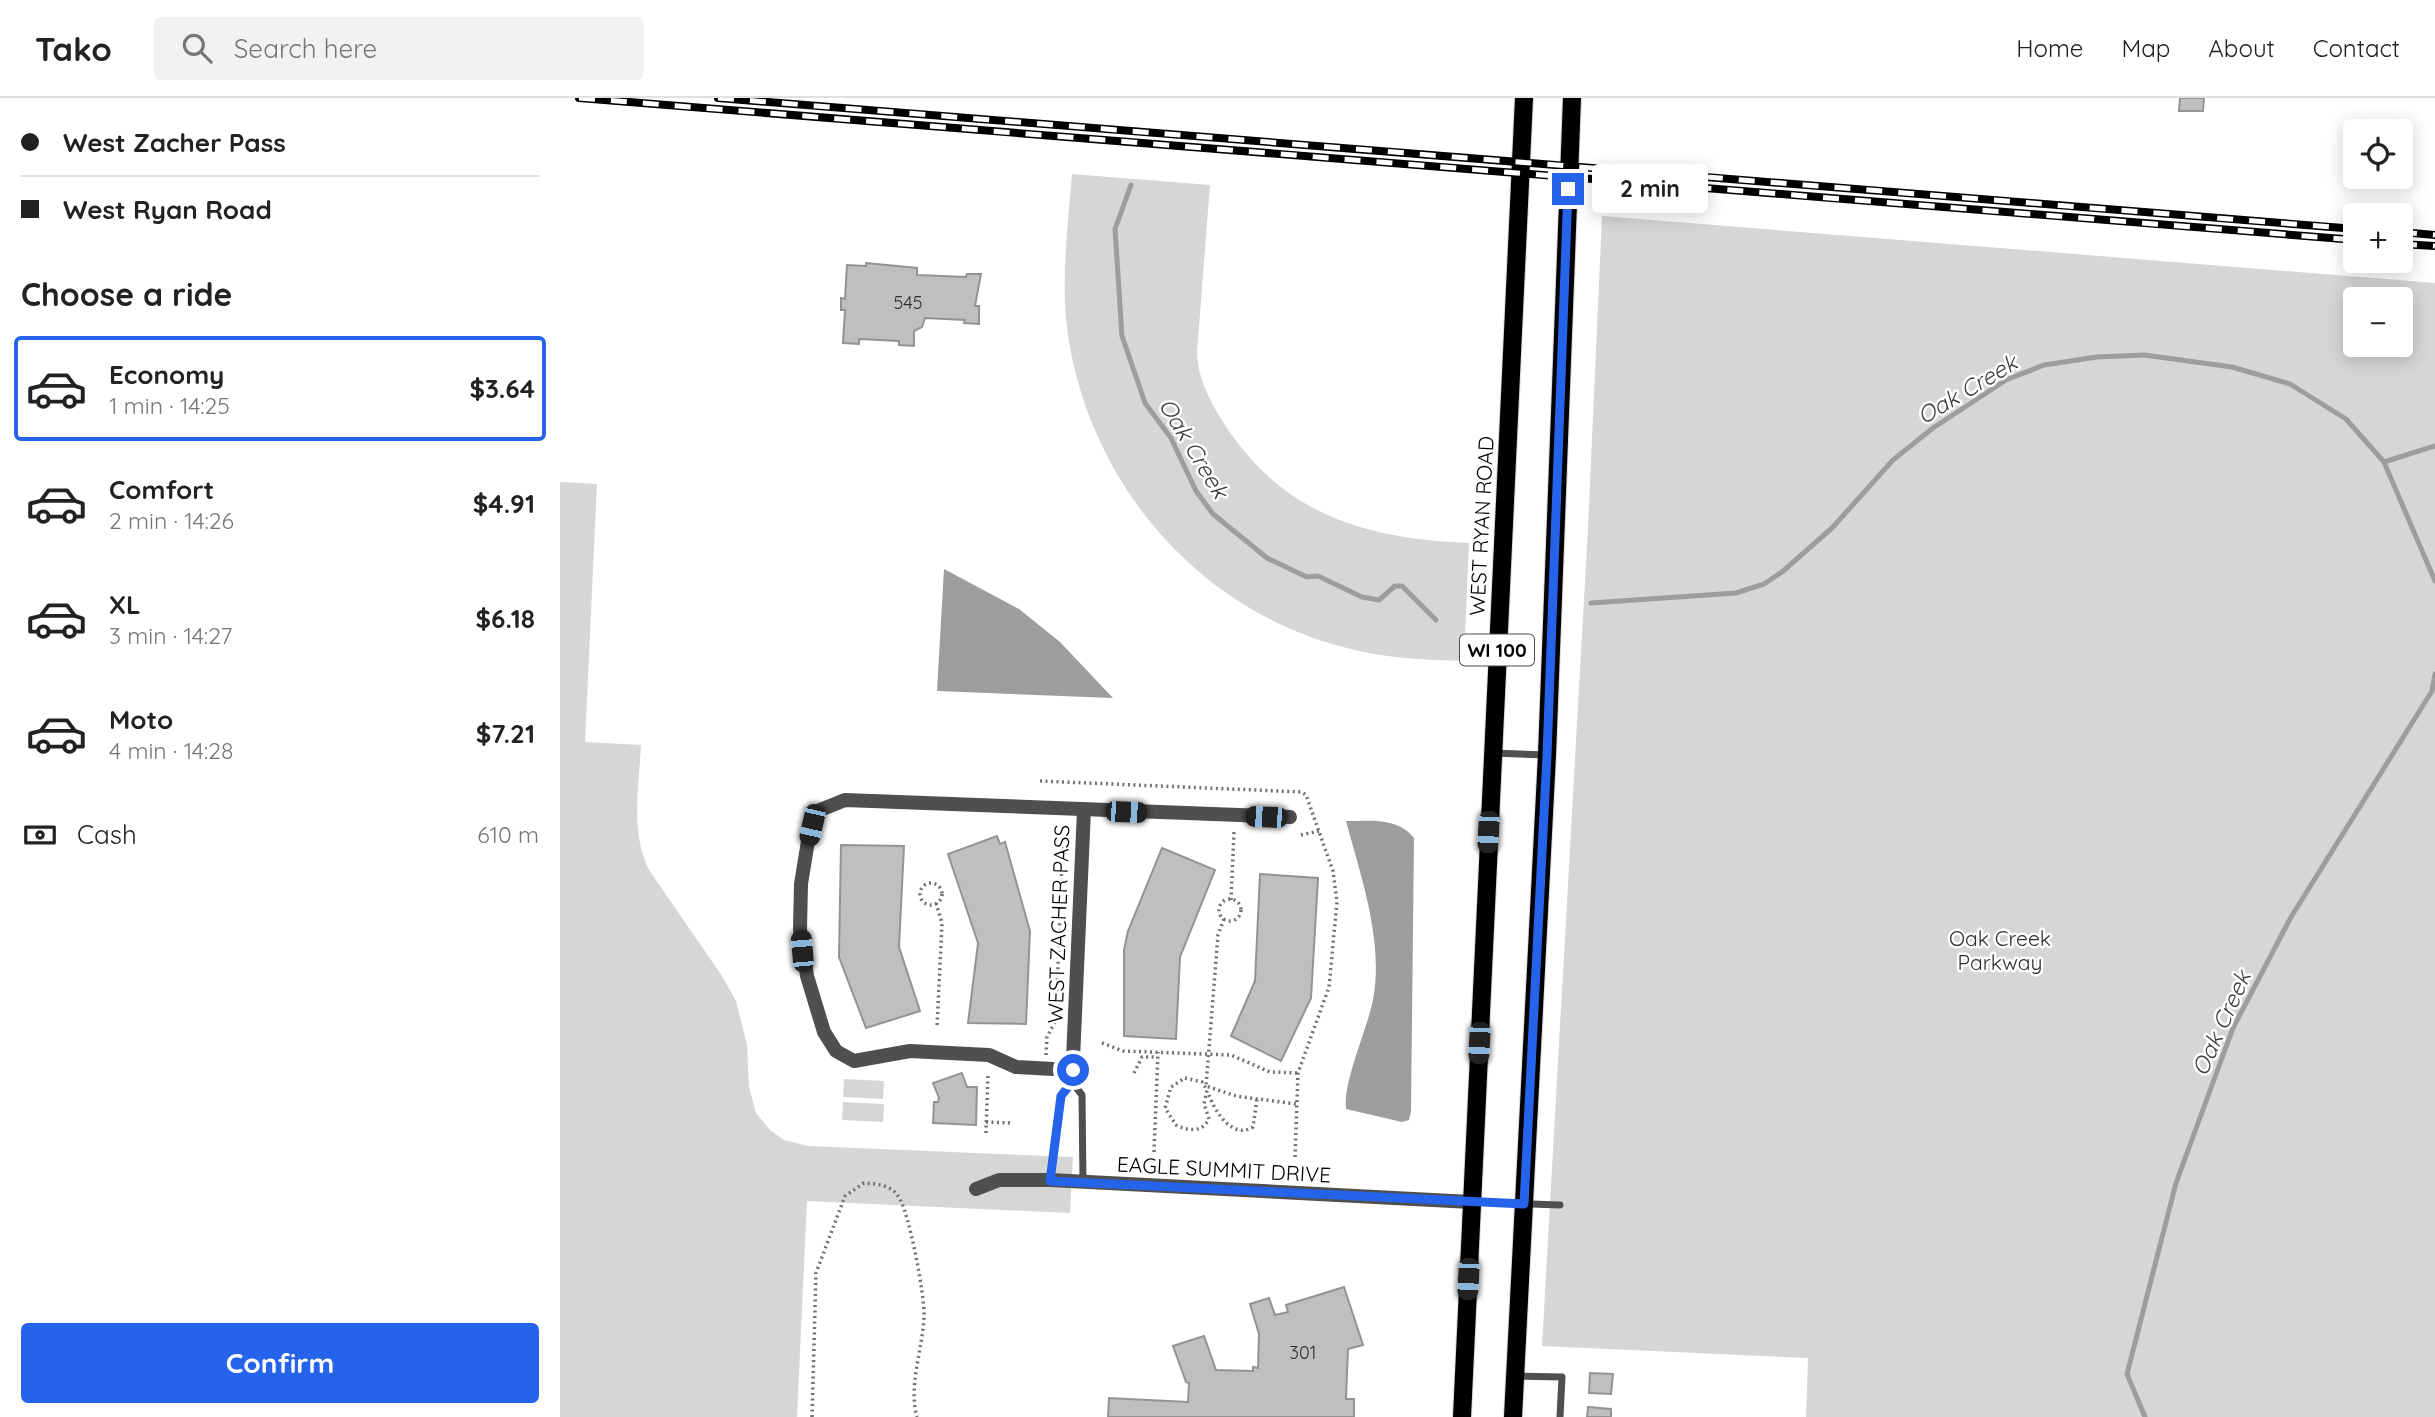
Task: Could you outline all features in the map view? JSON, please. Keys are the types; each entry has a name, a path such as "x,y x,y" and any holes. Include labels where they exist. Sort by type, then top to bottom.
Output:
{"main road":[{"name":"WEST RYAN ROAD","path":"1462,1417 1524,98"},
{"name":"WI 100","path":"1514,1417 1547,755 1572,98"}],"street":[{"path":"1072,1076 1016,1067 989,1055 894,1052 854,1061 836,1051 824,1032 807,976 800,929 801,884 812,825 820,810 835,802 877,800 1290,817"},
{"name":"WEST ZACHER PASS","path":"1072,1076 1084,810"},
{"name":"EAGLE SUMMIT DRIVE","path":"976,1189 999,1180 1050,1181 1471,1202"}],"lane":[{"path":"1492,753 1547,755"},
{"name":"WEST ZACHER PASS","path":"1050,1181 1061,1096 1072,1076"},
{"name":"WEST ZACHER PASS","path":"1072,1076 1082,1094 1083,1182"},
{"path":"1471,1202 1560,1206"},
{"path":"1516,1376 1562,1377 1560,1417"}],"path":[{"path":"1040,781 1302,792 1310,803 1337,892 1334,957 1324,1009 1298,1073 1295,1158"},
{"path":"1065,782 1065,789"},
{"path":"1104,784 1104,791"},
{"path":"1046,1057 1047,1037 1056,1020 1063,831"},
{"path":"1301,835 1319,831"},
{"path":"1231,900 1234,832"},
{"path":"933,883 941,889 942,896 936,903 928,904 922,899 921,889 926,884 933,883"},
{"path":"1224,919 1232,921 1240,915 1239,905 1231,900 1224,901 1220,907 1224,919 1218,935 1211,1054 1207,1088 1204,1104 1209,1119 1205,1126 1187,1129 1172,1122 1165,1104 1171,1087 1181,1079 1196,1079 1207,1088 1257,1099 1296,1104"},
{"path":"936,903 943,923 937,1027"},
{"path":"1101,1042 1123,1051 1158,1055"},
{"path":"1149,1057 1150,1052"},
{"path":"1134,1073 1142,1057 1211,1054 1231,1055 1270,1072 1298,1073"},
{"path":"1154,1152 1158,1055"},
{"path":"986,1133 988,1073"},
{"path":"1207,1088 1214,1108 1227,1124 1247,1130 1253,1127 1257,1099"},
{"path":"1156,1104 1165,1104"},
{"path":"1207,1112 1214,1108"},
{"path":"986,1122 1012,1123"},
{"path":"812,1417 816,1273 845,1196 864,1183 884,1186 901,1198 919,1269 925,1313 912,1396 917,1417"}],"green space":[{"path":"1072,174 1210,185 1197,353 1203,384 1212,403 1229,431 1252,460 1277,484 1305,503 1334,518 1365,528 1398,536 1469,543 1464,661 1373,654 1343,647 1289,628 1240,602 1195,569 1157,530 1124,485 1098,436 1078,383 1067,328 1065,290"},
{"name":"Oak Creek Parkway","path":"1602,216 2435,283 2435,1417 1806,1417 1808,1358 1542,1346 1588,528"},
{"path":"560,482 597,484 585,742 641,745 637,809 643,855 649,870 722,976 736,1001 747,1045 749,1087 756,1113 770,1130 784,1140 808,1146 1073,1157 1070,1213 807,1201 797,1417 560,1417"},
{"path":"844,1079 884,1081 883,1099 843,1097"},
{"path":"843,1102 884,1104 883,1122 842,1120"}],"shaded area":[{"path":"944,569 1019,609 1060,642 1113,698 937,691"},
{"path":"1346,821 1392,823 1414,838 1411,1111 1409,1120 1402,1122 1346,1109 1348,1084 1373,1000 1376,955 1369,909"}],"building":[{"path":"2180,98 2204,98 2203,111 2179,111"},
{"path":"866,263 917,268 917,275 966,277 967,274 981,274 975,306 979,306 979,324 964,323 965,320 925,318 922,327 914,331 914,346 899,345 899,341 859,339 859,344 843,343 845,310 841,310 841,298 845,299 847,265 866,266"},
{"path":"997,836 1000,844 1005,842 1030,931 1026,1024 968,1023 978,943 948,854"},
{"path":"841,845 904,846 899,947 920,1011 866,1028 839,957"},
{"path":"1162,848 1215,870 1180,957 1176,1039 1124,1036 1124,950 1128,931"},
{"path":"1260,874 1318,878 1311,998 1281,1061 1231,1036 1255,981"},
{"path":"962,1073 967,1087 977,1087 976,1125 933,1123 934,1102 938,1102 939,1098 933,1083"},
{"path":"1344,1287 1363,1345 1348,1349 1346,1399 1354,1399 1354,1417 1108,1417 1109,1398 1188,1402 1189,1383 1186,1382 1173,1346 1204,1336 1216,1370 1253,1371 1253,1367 1258,1368 1259,1334 1250,1304 1269,1298 1275,1315 1288,1312 1286,1305"},
{"path":"1590,1373 1613,1374 1611,1394 1589,1393"},
{"path":"1588,1407 1611,1409 1611,1417 1587,1417"}],"waterway":[{"name":"Oak Creek","path":"1131,185 1115,229 1122,336 1145,403 1171,438 1196,491 1213,514 1267,558 1307,577 1318,576 1362,597 1379,600 1395,586 1402,586 1436,620"},
{"name":"Oak Creek","path":"1591,603 1736,593 1764,584 1782,572 1832,528 1893,460 1933,428 2006,380 2044,365 2097,357 2144,355 2232,367 2290,384 2346,419 2384,462 2435,581"},
{"path":"2384,462 2435,446"},
{"name":"Oak Creek","path":"2145,1417 2127,1374 2176,1183 2233,1028 2291,917 2432,691 2435,674"}],"railway":[{"path":"579,98 2343,239"},
{"path":"718,98 2343,228"},
{"path":"2413,233 2435,235"},
{"path":"2413,245 2435,246"}],"route":[{"path":"1073,1070 1072,1082 1061,1096 1050,1181 1524,1204 1547,755 1568,189"}]}
